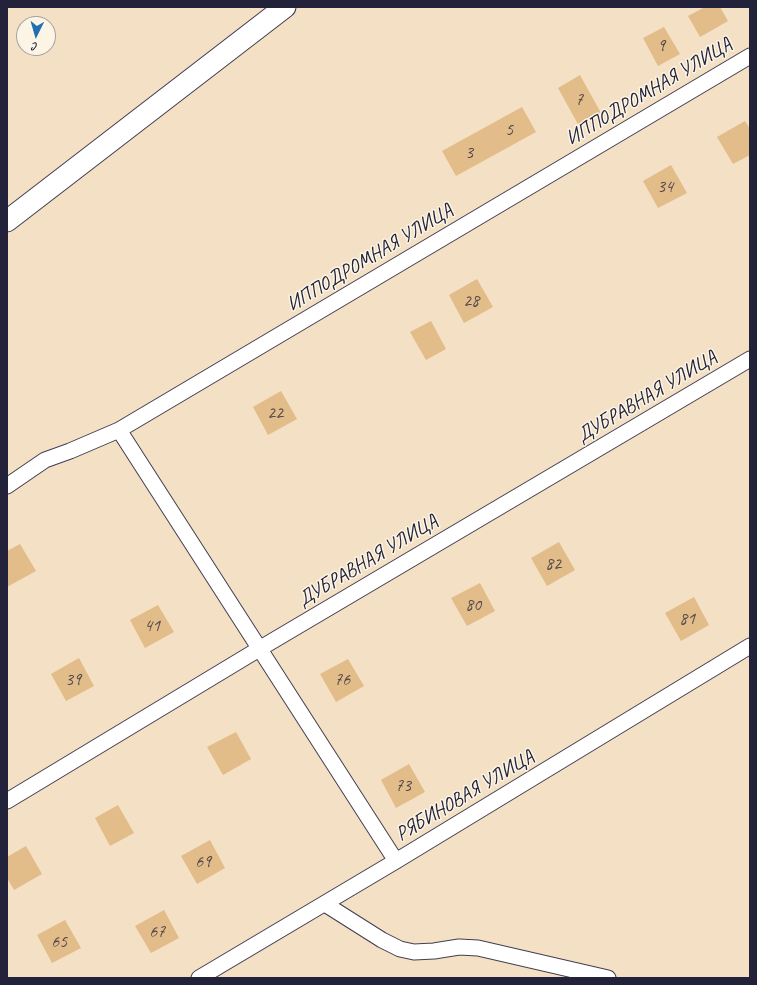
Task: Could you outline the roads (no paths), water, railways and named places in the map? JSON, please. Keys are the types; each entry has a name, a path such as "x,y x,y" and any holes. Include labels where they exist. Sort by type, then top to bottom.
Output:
{"street":[{"path":"7,221 285,7"},
{"name":"ИППОДРОМНАЯ УЛИЦА","path":"7,486 45,460 119,430 750,56"},
{"name":"ДУБРАВНАЯ УЛИЦА","path":"7,801 259,649 750,359"},
{"path":"119,430 396,862"},
{"name":"РЯБИНОВАЯ УЛИЦА","path":"199,978 396,862 750,646"},
{"path":"325,904 382,940 400,949 414,952 434,951 459,947 478,948 608,978"}]}
